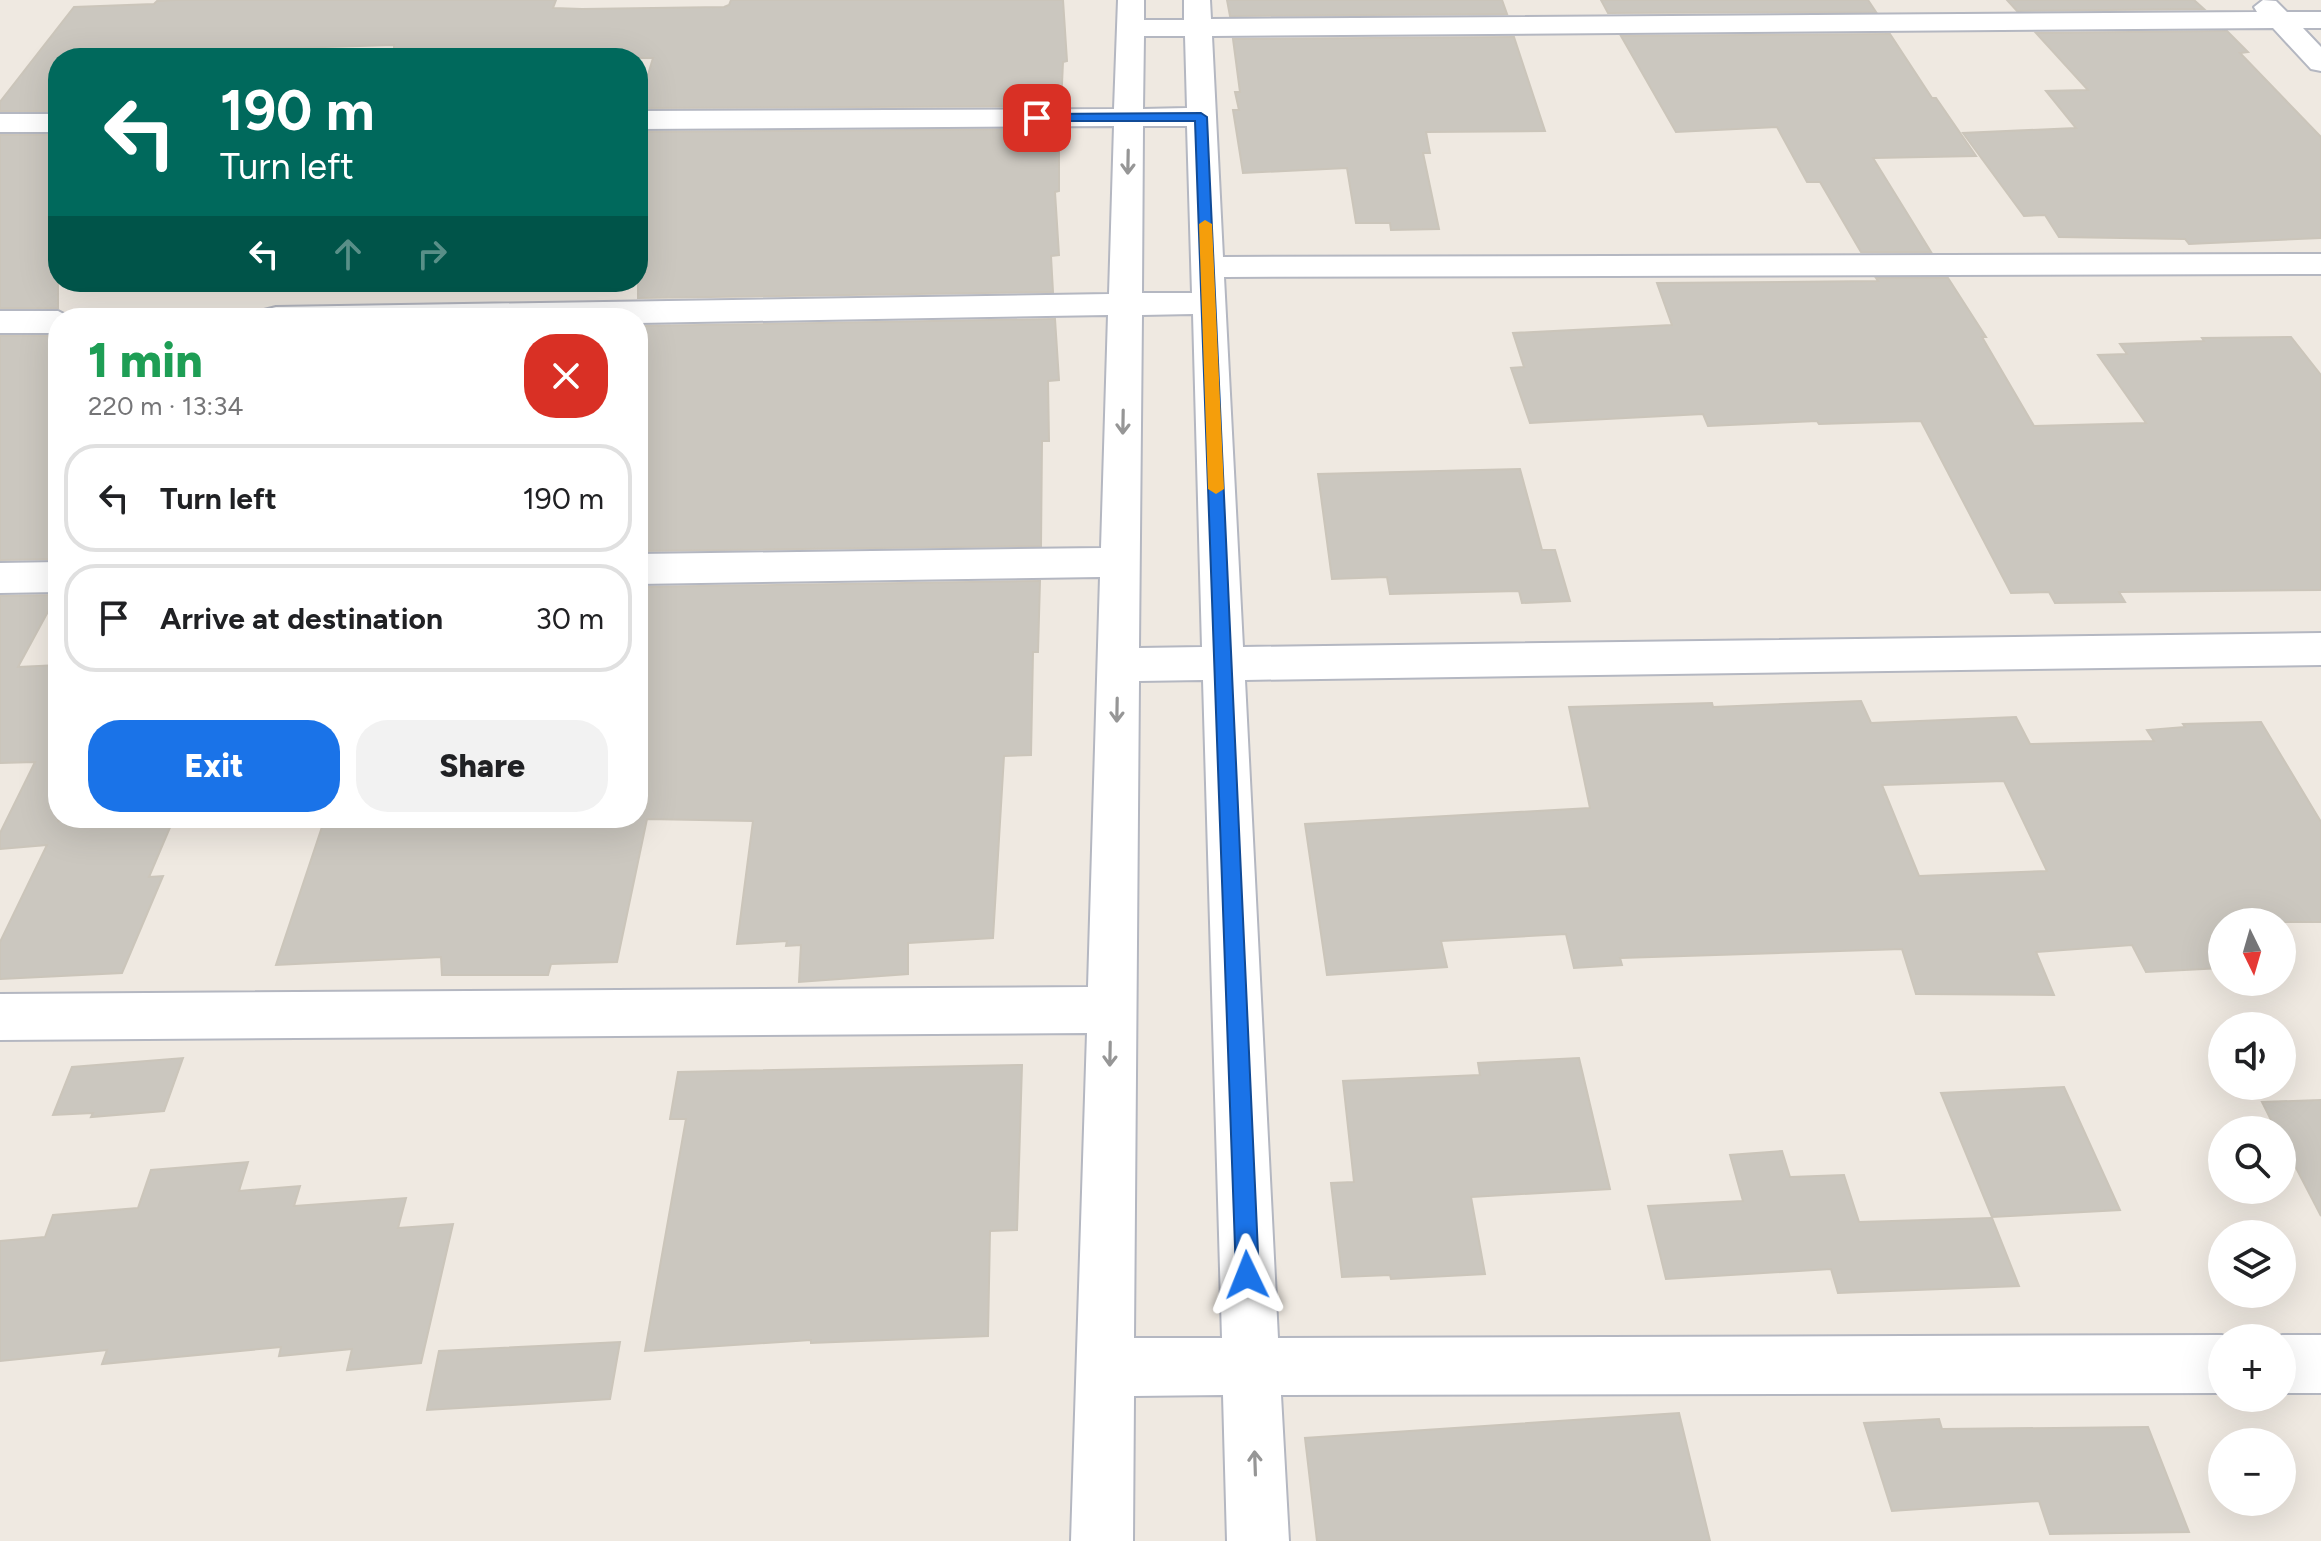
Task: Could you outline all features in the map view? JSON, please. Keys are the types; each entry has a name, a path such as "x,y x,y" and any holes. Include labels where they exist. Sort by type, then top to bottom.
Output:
{"street":[{"path":"2261,0 2321,63"},
{"path":"1102,1541 1131,14 2321,20"},
{"path":"1197,14 1258,1541"},
{"path":"648,120 1201,117"},
{"path":"0,123 48,123"},
{"path":"648,312 1125,304 1208,285 2321,264"},
{"path":"0,322 48,322"},
{"path":"648,569 1120,562"},
{"path":"0,578 48,577"},
{"path":"1118,665 2321,649"},
{"path":"0,1017 1111,1010"},
{"path":"1105,1367 2208,1364"},
{"path":"2296,1364 2321,1364"}],"building":[{"path":"556,0 553,8 582,9 724,7 731,0 1063,0 1067,61 1063,62 1061,106 648,108 648,75 653,58 648,58 648,48 394,48 394,45 48,48 48,111 0,111 0,102 74,7 154,4 157,1"},
{"path":"1227,0 1502,0 1507,14 1230,16"},
{"path":"1601,0 1868,0 1876,12 1608,13"},
{"path":"2007,0 2194,0 2204,9 2017,11"},
{"path":"2227,31 2248,52 2240,53 2321,137 2321,238 2189,244 2185,239 2059,237 2045,215 2024,216 1963,133 2076,128 2046,91 2088,90 2036,33"},
{"path":"1890,34 1932,98 1936,98 1976,156 1873,158 1931,252 1861,252 1820,182 1807,182 1777,127 1676,132 1621,36"},
{"path":"1514,37 1545,131 1426,132 1430,153 1423,153 1439,229 1391,230 1390,223 1356,223 1347,168 1243,173 1233,110 1239,110 1235,92 1240,92 1233,39"},
{"path":"1063,129 1064,148 1059,149 1059,191 1055,192 1059,255 1051,256 1053,292 638,298 638,292 648,292 648,132"},
{"path":"0,135 48,135 48,292 58,292 58,308 0,308"},
{"path":"1876,278 1948,278 1986,337 1982,337 2034,426 2146,423 2098,355 2127,354 2120,344 2204,341 2202,338 2291,337 2321,375 2321,590 2119,592 2125,602 2055,603 2049,592 2011,593 1921,421 1819,424 1817,421 1708,426 1703,414 1530,423 1511,368 1524,367 1513,333 1672,325 1657,283 1878,281"},
{"path":"1055,319 1059,380 1048,381 1049,441 1042,441 1041,546 648,551 648,326"},
{"path":"0,336 48,336 48,559 0,560"},
{"path":"1520,469 1542,550 1555,550 1570,601 1522,603 1519,591 1390,594 1387,577 1332,579 1318,474"},
{"path":"1040,581 1038,652 1033,652 1031,755 1004,756 993,938 908,943 908,974 799,982 801,945 786,946 787,941 737,944 753,821 648,819 648,587"},
{"path":"48,595 48,612 18,667 48,666 48,828 170,828 149,877 163,876 122,973 0,979 0,942 47,845 0,849 0,833 35,762 0,763 0,596"},
{"path":"1861,701 1871,723 2016,717 2030,744 2154,741 2147,730 2185,727 2183,724 2261,722 2321,822 2321,922 2296,922 2296,908 2208,908 2208,969 2146,972 2132,945 2036,952 2054,995 1916,994 1902,949 1620,958 1622,965 1574,968 1566,934 1441,941 1447,967 1327,975 1305,824 1590,808 1569,707 1712,703 1713,707","holes":["2004,781 2047,871 1919,876 1882,785"]},
{"path":"322,828 645,828 617,962 551,964 548,975 442,975 441,957 276,965"},
{"path":"183,1058 164,1111 91,1117 93,1113 53,1115 72,1067"},
{"path":"1579,1058 1610,1189 1471,1197 1485,1274 1391,1279 1390,1275 1342,1277 1331,1183 1354,1182 1343,1081 1480,1075 1478,1063"},
{"path":"1022,1065 1017,1230 990,1231 988,1336 811,1343 811,1340 645,1351 686,1119 670,1119 678,1072"},
{"path":"2064,1087 2120,1210 1992,1217 1941,1093"},
{"path":"2321,1100 2321,1216 2296,1168 2296,1116 2269,1116 2262,1102"},
{"path":"1782,1151 1790,1177 1844,1175 1859,1222 1992,1218 2019,1286 1838,1293 1831,1269 1666,1279 1648,1206 1743,1201 1730,1155"},
{"path":"248,1162 239,1191 300,1186 294,1206 406,1198 398,1228 453,1224 421,1363 347,1370 352,1349 279,1356 281,1347 102,1364 107,1350 0,1361 0,1241 45,1237 53,1215 138,1208 151,1170"},
{"path":"620,1342 610,1399 427,1410 439,1351"},
{"path":"1679,1413 1710,1541 1317,1541 1305,1438"},
{"path":"1939,1419 1942,1429 2148,1427 2189,1532 2050,1534 2039,1501 1892,1511 1864,1423"}],"slow traffic":[{"path":"1205,224 1216,489"}],"route":[{"path":"1037,118 1201,117 1247,1275"}]}
